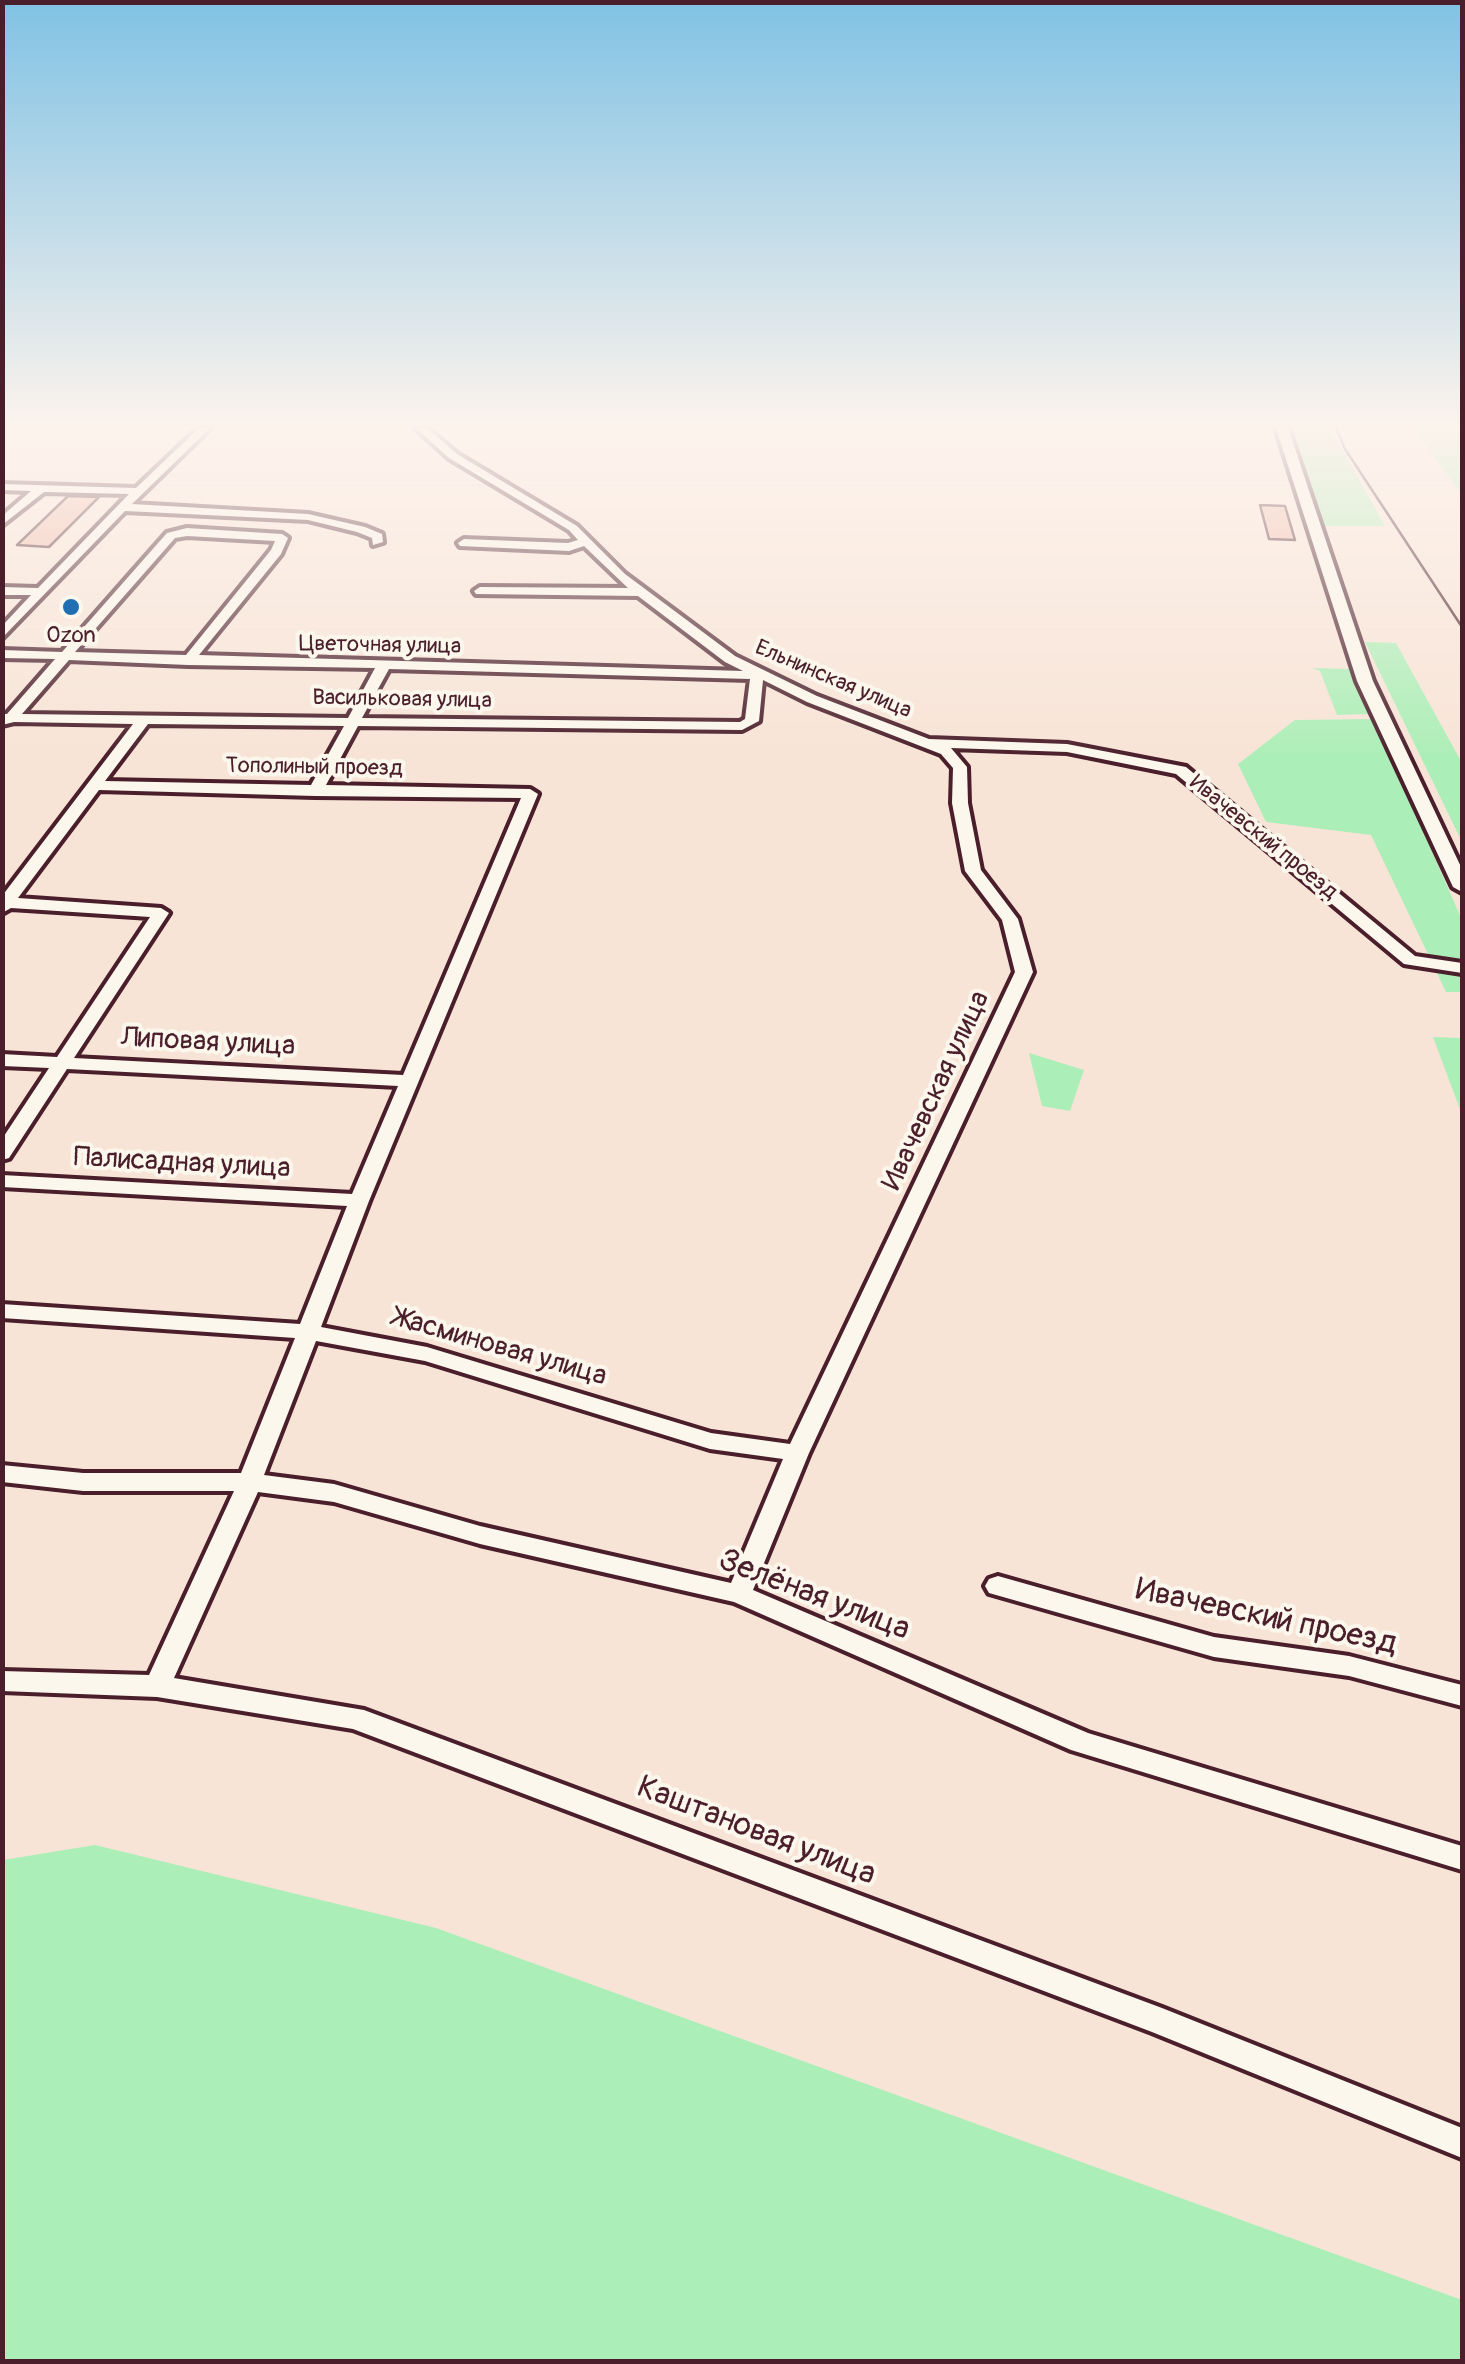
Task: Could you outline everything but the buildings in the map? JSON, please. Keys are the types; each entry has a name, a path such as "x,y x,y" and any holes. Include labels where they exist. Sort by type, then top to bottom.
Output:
{"street":[{"path":"2,634 93,538"},
{"path":"5,721 168,538"},
{"path":"188,661 277,551 282,538"},
{"name":"Ельнинская улица","path":"584,538 641,592 757,675 946,751"},
{"path":"1318,538 1365,681 1462,887"},
{"path":"464,544 569,548 588,542"},
{"path":"480,591 641,592"},
{"path":"2,592 41,592"},
{"name":"Цветочная улица","path":"2,654 757,675"},
{"path":"315,791 384,667"},
{"name":"Васильковая улица","path":"5,721 145,718 742,726 752,720 757,675"},
{"path":"4,904 145,718"},
{"name":"Ивачевский проезд","path":"926,744 964,741 1067,748 1180,770 1410,960 1462,968"},
{"name":"Ивачевская улица","path":"739,1594 797,1453 1024,972 1010,920 972,871 960,803 960,767 946,751"},
{"name":"Тополиный проезд","path":"96,785 530,794 410,1081"},
{"path":"2,1154 161,914 4,904"},
{"name":"Липовая улица","path":"2,1060 410,1081"},
{"path":"158,1686 250,1482 410,1081"},
{"name":"Палисадная улица","path":"2,1181 359,1202"},
{"name":"Жасминовая улица","path":"2,1311 309,1332 426,1354 710,1441 797,1453"},
{"name":"Зелёная улица","path":"2,1473 82,1482 250,1482 334,1493 480,1536 739,1594 1081,1742 1462,1858"},
{"name":"Ивачевский проезд","path":"998,1586 1214,1647 1349,1666 1462,1696"},
{"name":"Каштановая улица","path":"2,1681 158,1686 355,1718 1162,2022 1462,2143"}],"green space":[{"path":"1365,642 1396,643 1462,763 1462,842"},
{"path":"1313,668 1353,669 1373,714 1337,715 1320,671"},
{"path":"1374,719 1462,920 1462,992 1446,992 1371,835 1266,822 1238,764 1295,720"},
{"path":"1433,1037 1462,1038 1462,1112 1461,1112"},
{"path":"1029,1053 1084,1070 1070,1111 1042,1106"},
{"path":"95,1845 436,1928 1462,2300 1462,2361 3,2361 3,1860"}],"railway":[{"path":"1404,538 1462,627"}],"place":[{"name":"Ozon","path":"71,607"}]}
